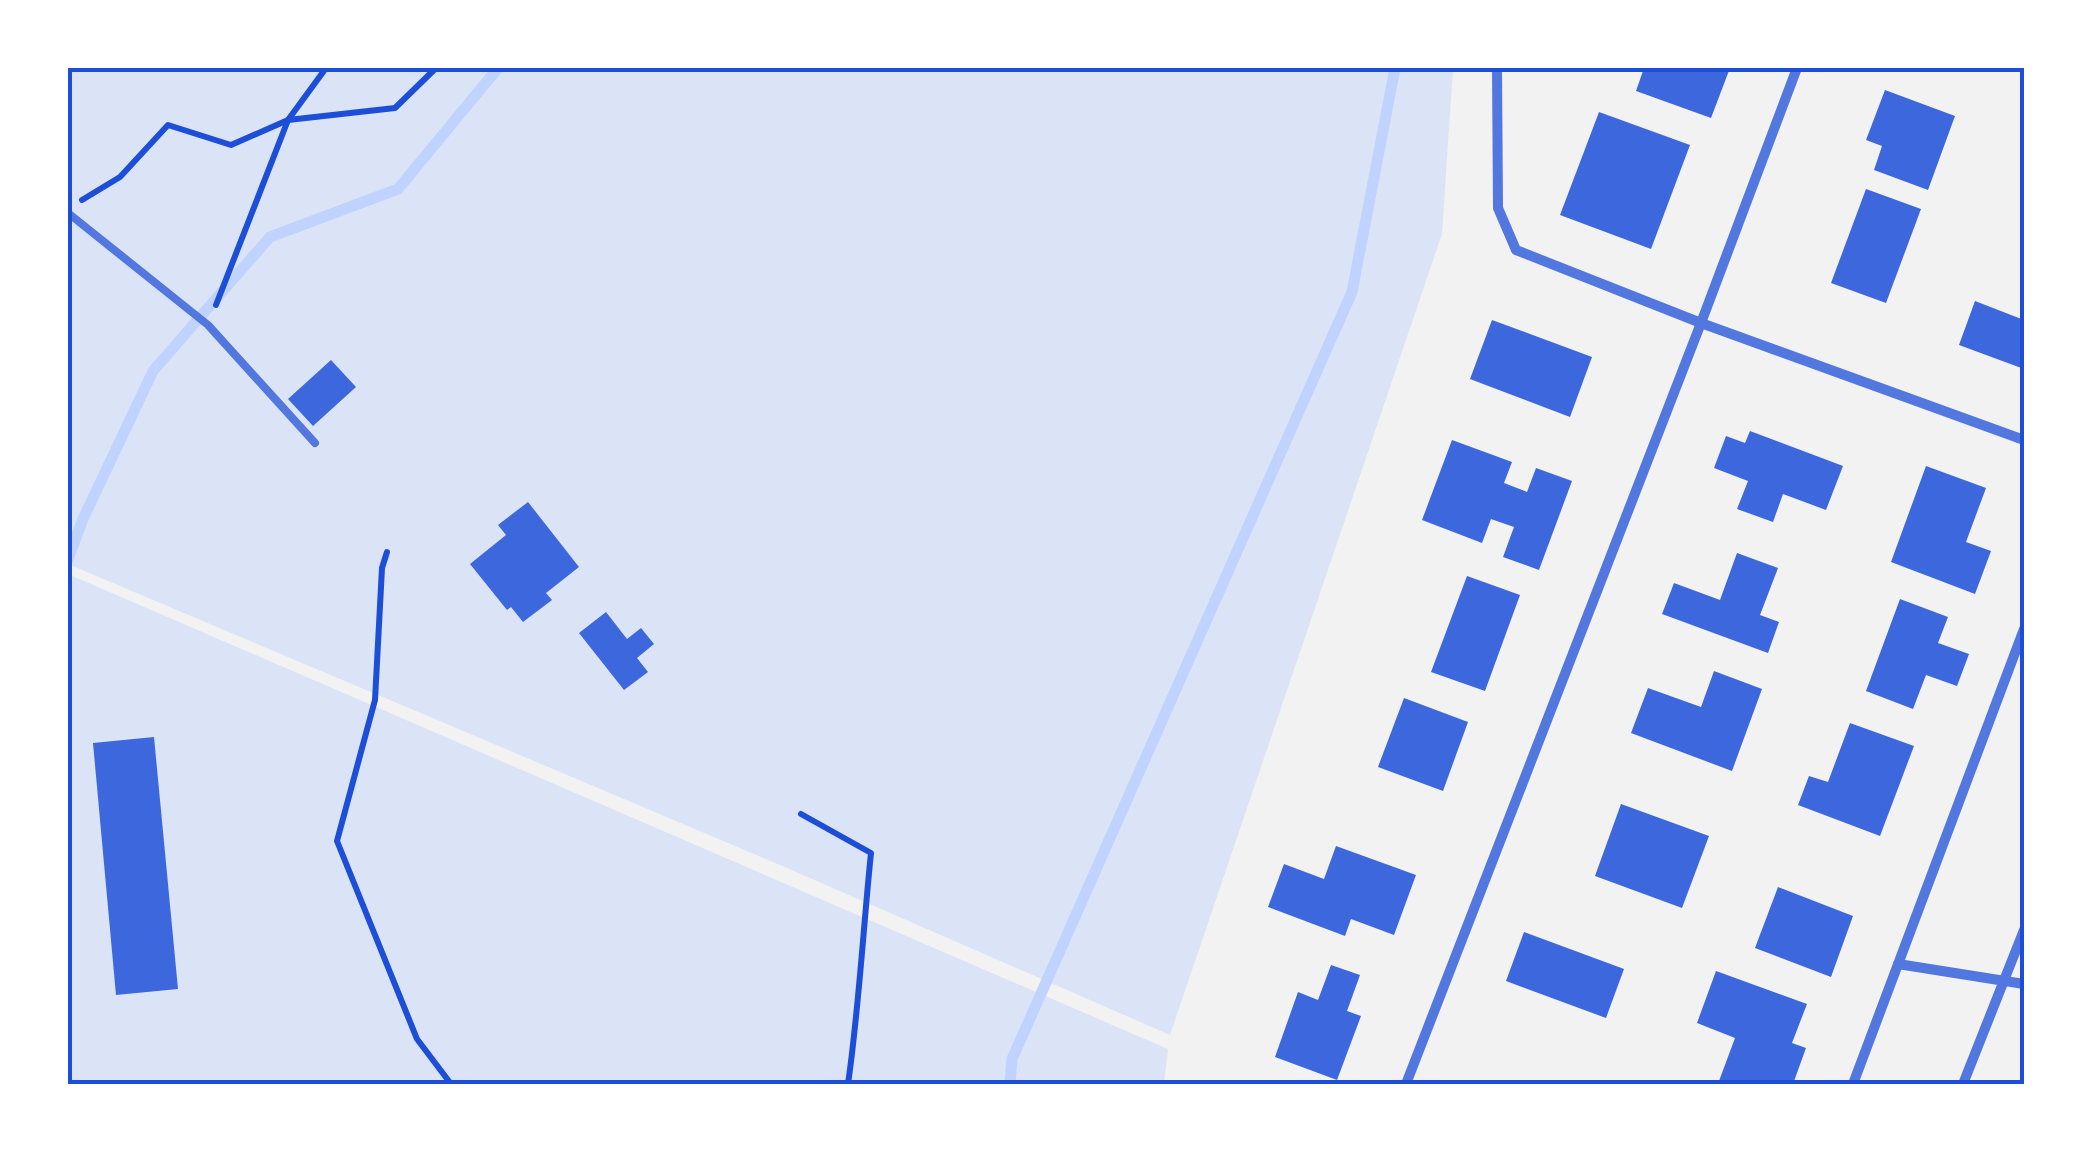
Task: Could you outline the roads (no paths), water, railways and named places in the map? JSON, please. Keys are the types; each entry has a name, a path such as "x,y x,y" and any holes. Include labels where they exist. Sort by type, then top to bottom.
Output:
{"street":[{"path":"1497,68 1498,208 1516,250 2024,440"},
{"path":"1406,1084 1797,68"},
{"path":"1853,1084 2024,628"},
{"path":"1963,1084 2024,930"},
{"path":"1898,964 2024,984"}],"lane":[{"path":"68,213 208,325 315,443"}],"waterway":[{"path":"68,559 153,371 270,237 398,189 498,68"},
{"path":"1010,1084 1012,1059 1352,292 1395,68"}]}
